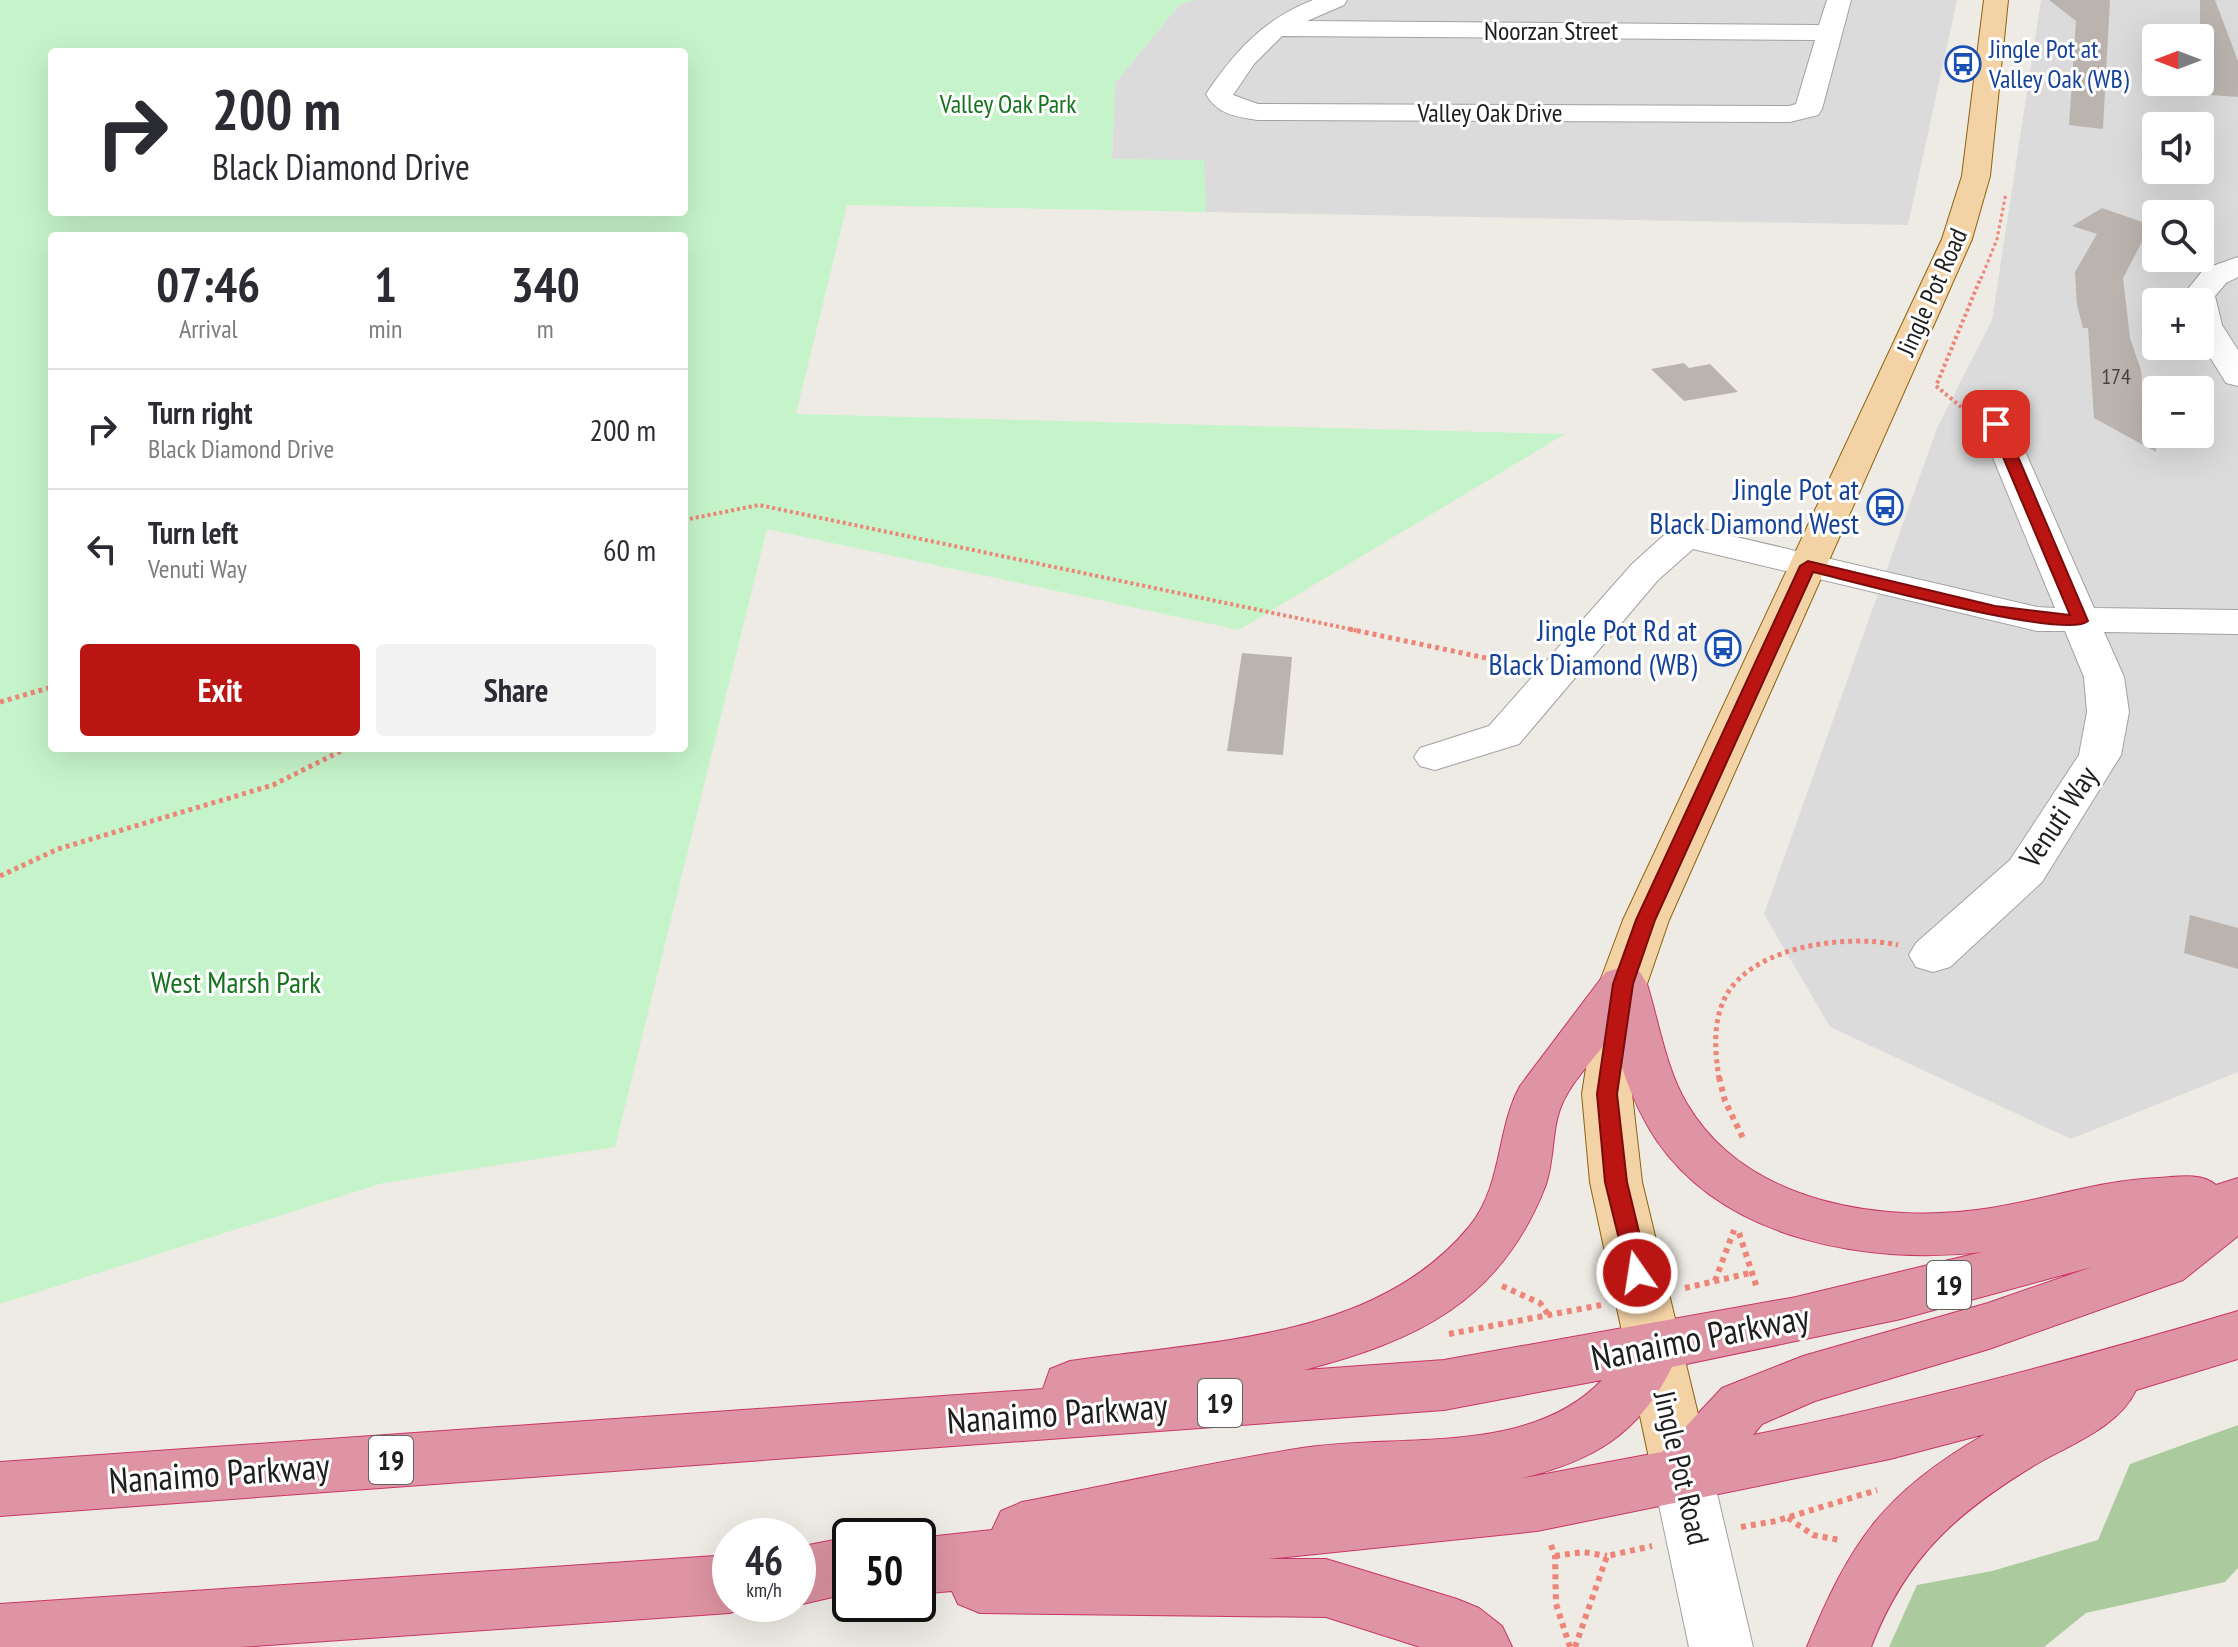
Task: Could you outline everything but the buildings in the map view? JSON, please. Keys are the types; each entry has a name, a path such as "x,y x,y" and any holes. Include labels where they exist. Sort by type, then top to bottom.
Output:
{"highway":[{"path":"1623,984 1653,1081 1668,1115 1688,1143 1753,1196 1790,1212 1829,1224 1889,1234 1934,1235 1985,1230 2123,1201 2238,1197"},
{"path":"782,1430 1268,1356 1360,1332 1427,1300 1489,1242 1519,1186 1538,1099 1623,984"},
{"name":"Nanaimo Parkway","path":"0,1489 782,1430 1278,1399 1444,1385 1796,1320 1973,1279 2238,1197"},
{"path":"1682,1472 1742,1406 1803,1380 1989,1326 2164,1264 2238,1206"},
{"path":"936,1564 1514,1507 1890,1433 2131,1368 2238,1335"},
{"path":"936,1547 1304,1474 1520,1453 1573,1437 1616,1408 1640,1378 1654,1346"},
{"path":"1839,1647 1881,1566 1898,1540 1934,1500 2092,1402 2131,1368"},
{"path":"936,1583 1326,1588 1457,1629 1480,1647"},
{"path":"0,1634 712,1585"}],"main road":[{"name":"Jingle Pot Road","path":"1682,1472 1616,1182 1607,1094 1623,984 1646,920 1970,205 1986,104 1996,0"}],"street":[{"name":"Valley Oak Drive","path":"1335,0 1271,28 1257,41 1219,94 1230,106 1258,112 1790,114 1808,109 1839,0"},
{"name":"Noorzan Street","path":"1271,28 1620,21 1830,33"},
{"path":"2238,266 2215,276 2199,295 2206,325 2238,376"},
{"name":"Venuti Way","path":"1933,955 2026,871 2100,755 2108,712 2104,677 1996,424"},
{"path":"1435,757 1504,735 1645,572 1685,536 2037,619 2238,622"},
{"name":"Jingle Pot Road","path":"1682,1472 1721,1647"}],"path":[{"path":"688,519 759,505 1555,673"},
{"path":"0,702 48,688"},
{"path":"0,876 58,849 273,785 339,752"},
{"path":"1745,1141 1724,1102 1718,1057 1722,1011 1739,978 1783,955 1846,938 1870,938 1933,955"},
{"path":"1750,1273 1715,1281 1737,1224 1757,1288"},
{"path":"1442,1335 1565,1312"},
{"path":"1776,1521 1892,1486"},
{"path":"1787,1517 1813,1535 1849,1542"},
{"path":"1572,1647 1556,1604 1553,1552 1616,1554"},
{"path":"1572,1647 1607,1556"}],"shaded area":[{"path":"1194,0 1957,0 1908,225 1206,212 1203,160 1112,160 1115,83 1179,5"},
{"path":"2041,0 2238,0 2238,1072 2071,1139 1830,1027 1764,914 1937,428 1992,320"}],"green space":[{"name":"West Marsh Park","path":"0,0 1194,0 1179,5 1115,83 1112,159 1204,160 1206,212 847,205 796,414 1565,434 1239,630 767,529 615,1147 383,1183 0,1304"},
{"path":"2238,1425 2238,1568 2225,1582 2086,1613 2044,1647 1889,1647 1917,1585 1992,1571 2098,1540 2130,1464"}],"place":[{"name":"Jingle Pot at Valley Oak (WB)","path":"1963,64"},
{"name":"Jingle Pot at Black Diamond West","path":"1885,507"},
{"name":"Jingle Pot Rd at Black Diamond (WB)","path":"1723,648"}],"route":[{"path":"1637,1273 1616,1182 1607,1094 1627,967 1808,566 1995,611 2037,619 2080,621 1996,424"}],"park label":[{"name":"Valley Oak Park","path":"1008,104"}]}
